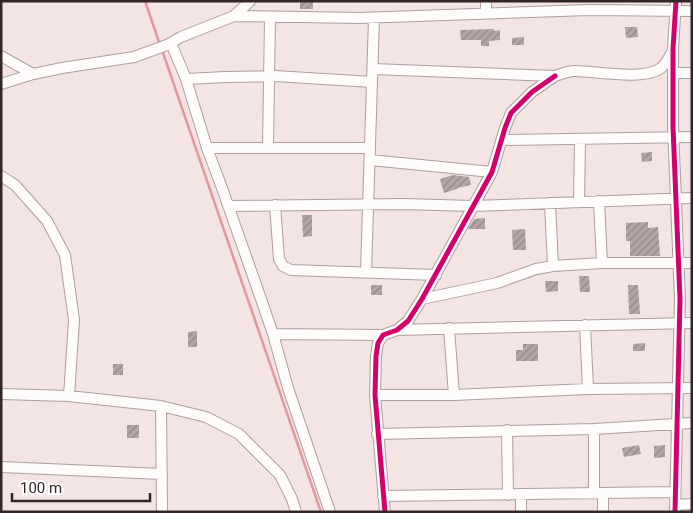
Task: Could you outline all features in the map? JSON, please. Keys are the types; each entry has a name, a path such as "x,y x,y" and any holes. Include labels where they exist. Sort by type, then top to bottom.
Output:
{"street":[{"path":"1,84 33,74 62,68 134,57 234,16 250,1"},
{"path":"486,1 486,13"},
{"path":"234,16 374,18 676,7 692,11"},
{"path":"676,7 673,73 680,299 675,509 692,504"},
{"path":"268,147 270,16"},
{"path":"366,272 374,18"},
{"path":"171,42 186,79 207,148 273,334 288,388 330,512"},
{"path":"397,330 408,321 422,299 492,172 511,112 532,92 555,76 572,71 624,74 647,73 660,69 669,60 673,49"},
{"path":"1,56 33,74"},
{"path":"373,69 555,76"},
{"path":"673,73 692,73"},
{"path":"186,79 226,76 269,76 372,82"},
{"path":"502,140 692,137"},
{"path":"579,202 580,140"},
{"path":"207,148 370,148"},
{"path":"370,160 492,172"},
{"path":"1,176 15,185 47,221 65,255 74,320 69,396"},
{"path":"228,206 368,204 473,206 692,198"},
{"path":"599,201 602,263"},
{"path":"550,203 553,266"},
{"path":"276,205 279,259 283,266 291,270 436,275"},
{"path":"422,299 497,283 536,269 553,266 602,263 692,263"},
{"path":"273,334 383,335 397,330 692,323"},
{"path":"585,325 588,389"},
{"path":"449,328 454,395"},
{"path":"383,335 378,343 376,356 375,395 385,512"},
{"path":"375,395 454,395 588,389 692,388"},
{"path":"1,394 69,396 162,406 206,417 239,434 280,475 296,512"},
{"path":"162,406 162,512"},
{"path":"377,434 594,429 692,423"},
{"path":"594,429 599,493 603,512"},
{"path":"507,430 508,494"},
{"path":"1,468 162,474"},
{"path":"383,496 674,492"},
{"path":"521,494 521,512"}],"building":[{"path":"300,1 313,1 313,9 300,9"},
{"path":"625,27 637,27 638,37 626,38"},
{"path":"494,29 494,31 500,30 500,40 489,41 489,46 481,46 481,40 461,40 460,30"},
{"path":"524,37 524,45 512,45 512,38"},
{"path":"652,152 652,161 642,162 641,153"},
{"path":"453,175 469,177 471,185 444,193 440,179"},
{"path":"302,215 312,215 312,236 303,237"},
{"path":"485,218 485,229 468,229 474,219"},
{"path":"648,222 648,228 658,227 660,256 630,256 630,241 626,241 626,223"},
{"path":"525,229 526,250 513,250 512,230"},
{"path":"579,276 589,276 590,292 580,292"},
{"path":"545,281 558,281 558,291 546,292"},
{"path":"371,285 382,285 382,295 371,295"},
{"path":"628,285 638,285 640,314 629,314"},
{"path":"197,331 197,347 188,347 188,332"},
{"path":"645,343 645,351 633,351 633,344"},
{"path":"523,344 538,344 538,361 516,361 516,350 523,350"},
{"path":"113,364 123,364 123,375 113,375"},
{"path":"127,425 139,425 139,438 127,438"},
{"path":"639,445 641,454 624,457 622,448"},
{"path":"665,445 665,457 654,458 654,446"}],"waterway":[{"path":"145,1 160,45"},
{"path":"162,50 321,512"}],"cycle path":[{"path":"675,512 680,299 673,127 673,49 676,1"},
{"path":"385,512 375,395 378,343 383,335 397,330 408,321 422,299 492,172 511,113 532,92 555,76"}]}
